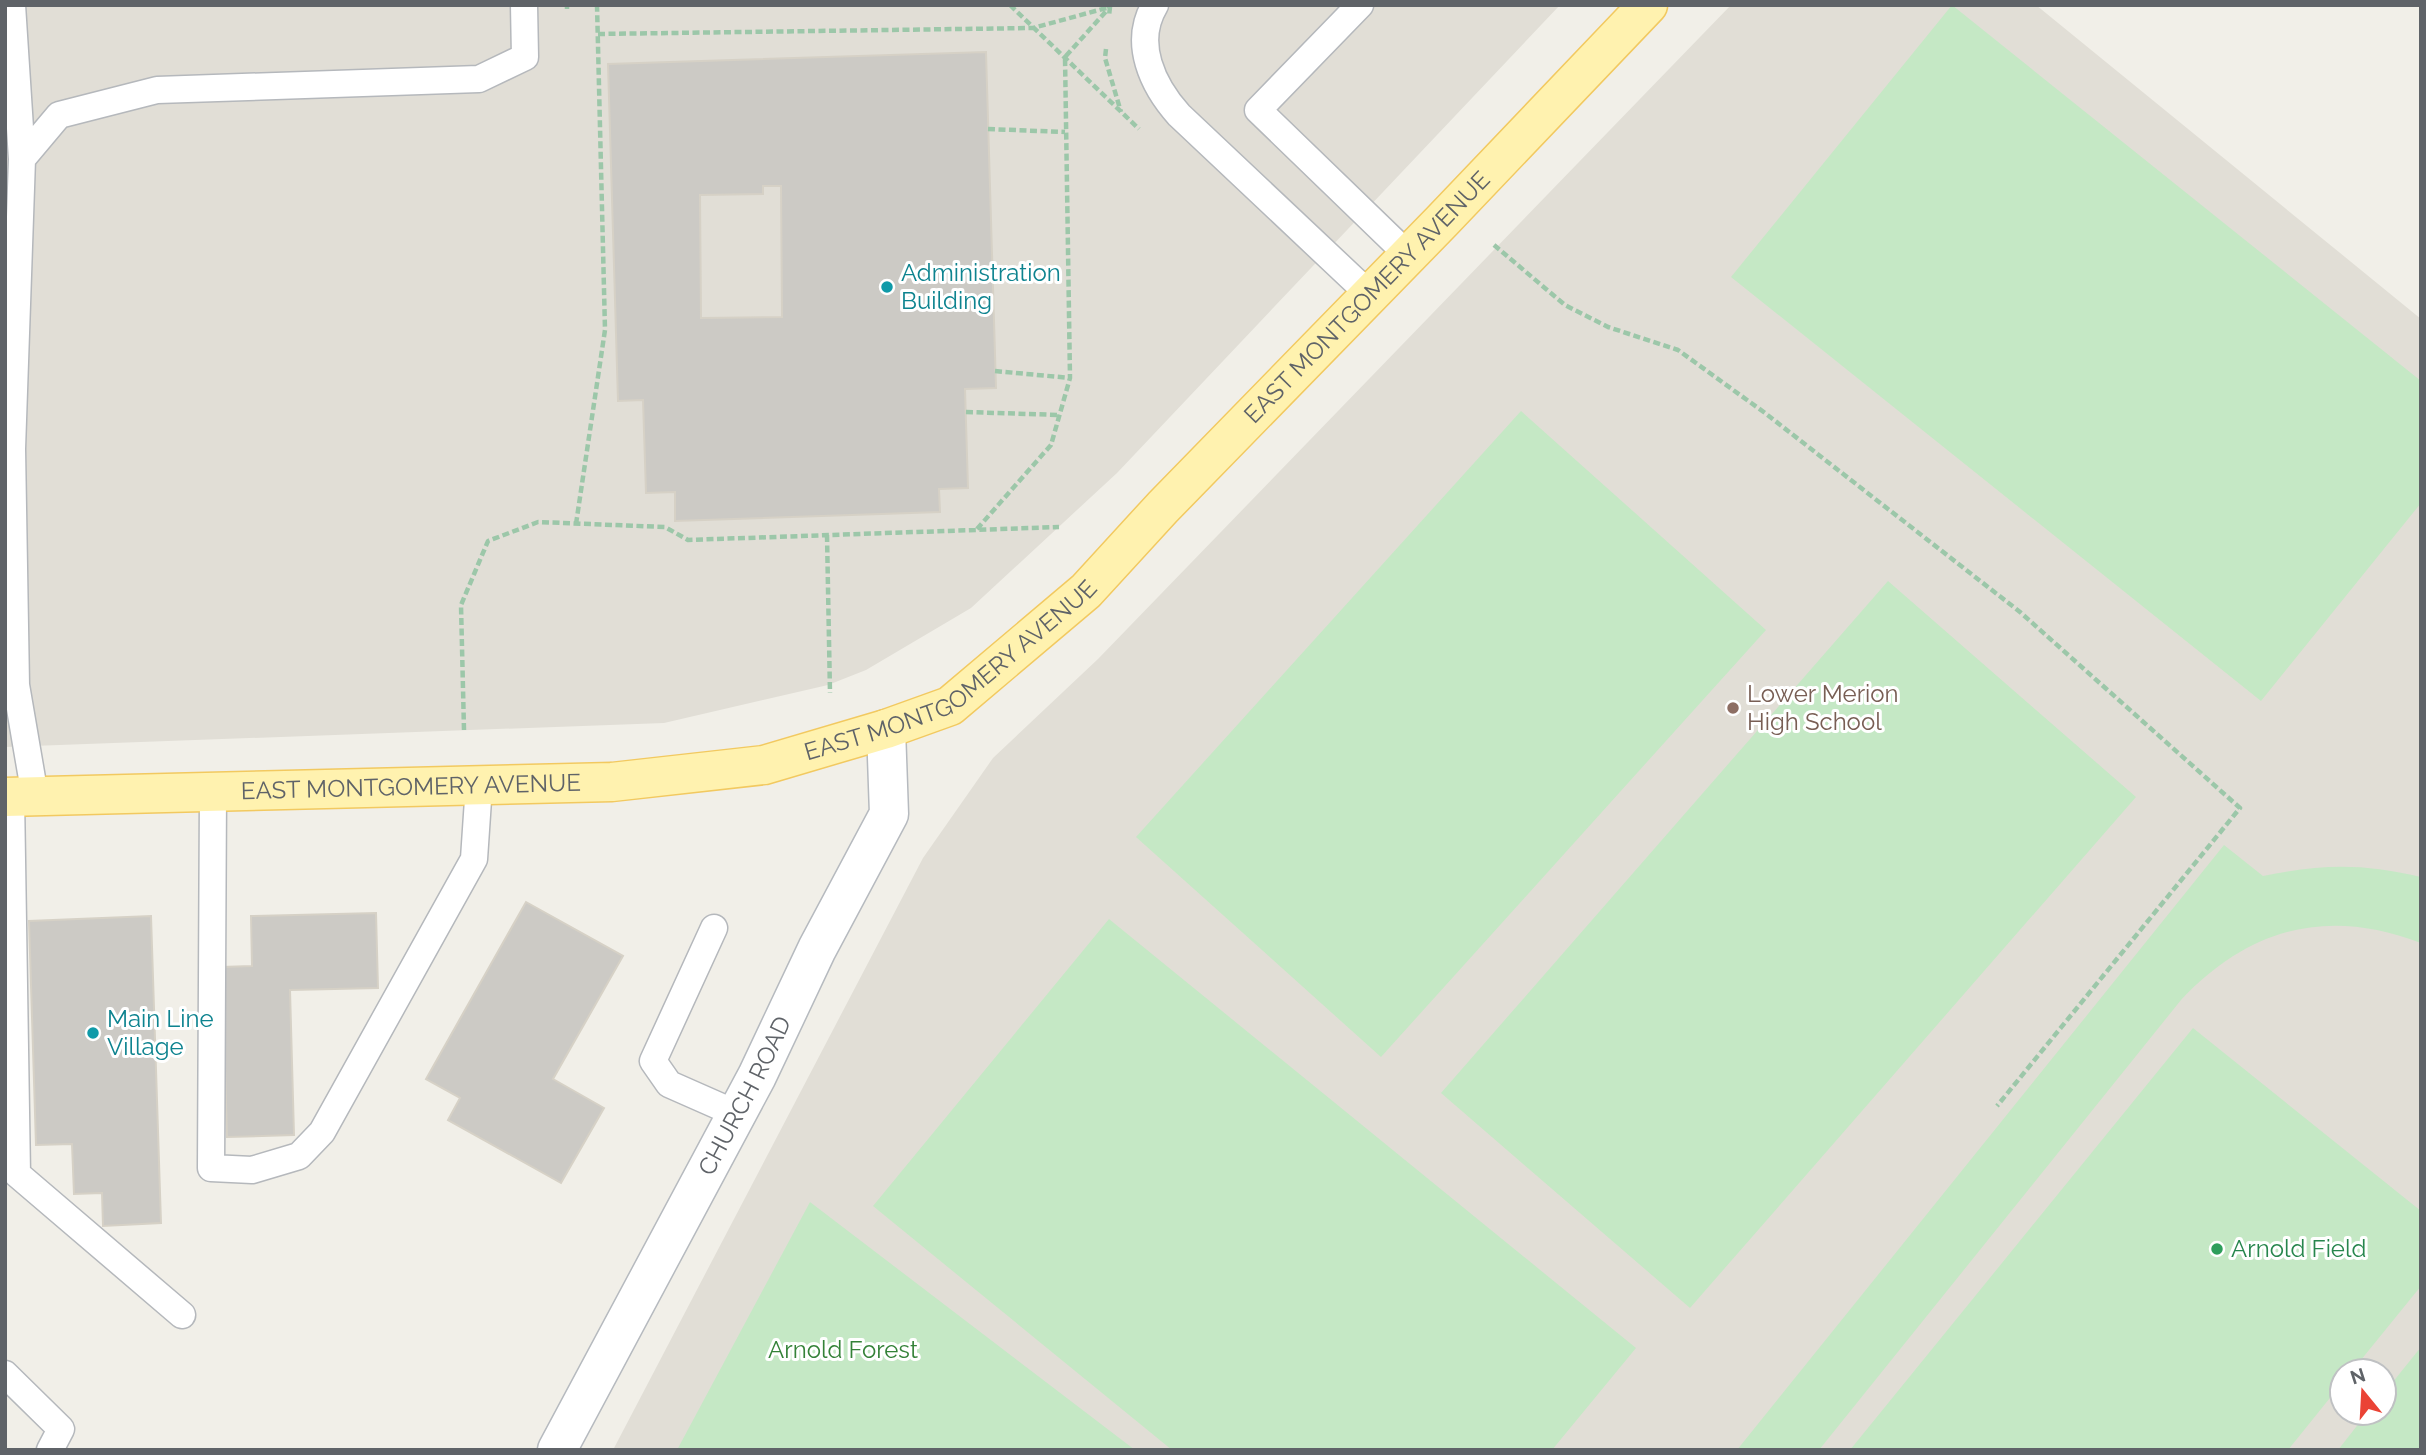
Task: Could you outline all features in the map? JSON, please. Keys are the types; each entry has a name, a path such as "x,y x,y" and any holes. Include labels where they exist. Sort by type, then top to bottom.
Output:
{"main road":[{"name":"EAST MONTGOMERY AVENUE","path":"17,796 612,782 764,765 886,729 950,706 1086,591 1163,507 1648,5"}],"street":[{"name":"CHURCH ROAD","path":"557,1450 737,1114 817,949 889,814 886,729"}],"lane":[{"path":"12,5 22,159 12,449 17,796 16,1174 181,1315"},
{"path":"22,159 59,115 157,90 479,79 525,57 524,5"},
{"path":"1155,5 1148,16 1144,42 1162,96 1179,116 1370,295"},
{"path":"1360,5 1258,110 1408,255"},
{"path":"213,792 211,1168 252,1170 299,1156 322,1132 474,859 479,785"},
{"path":"714,928 653,1060 669,1084 737,1114"},
{"path":"5,1374 61,1429 50,1450"}],"path":[{"path":"576,524 605,330 597,5"},
{"path":"598,34 1033,27 1110,6"},
{"path":"1108,19 1110,6"},
{"path":"976,530 1051,445 1070,378 1065,57 1110,6"},
{"path":"1107,45 1105,58 1121,111"},
{"path":"988,129 1065,132"},
{"path":"1494,246 1565,305 1608,327 1678,350 1765,413 2020,612 2240,808 1997,1107"},
{"path":"995,371 1070,378"},
{"path":"966,412 1059,415"},
{"path":"464,730 461,606 488,541 538,522 665,527 688,540 1059,527"},
{"path":"827,535 831,693"}],"shaded area":[{"path":"5,5 1560,5 1117,473 971,608 866,670 828,685 664,723 5,747"},
{"name":"Lower Merion High School","path":"1731,5 2036,5 2421,319 2421,1450 613,1450 923,858 993,758 1098,659"}],"green space":[{"path":"1952,5 2421,381 2421,503 2261,701 1731,277"},
{"path":"1521,411 1766,630 1381,1057 1136,837"},
{"path":"1888,581 2136,797 1690,1308 1441,1093"},
{"path":"2224,845 2263,876 2324,867 2360,867 2421,877 2421,943 2386,932 2322,926 2291,931 2262,941 2207,975 2181,1000 1819,1450 1737,1450"},
{"path":"1109,919 1636,1348 1552,1450 1172,1450 873,1206"},
{"name":"Arnold Field","path":"2193,1028 2421,1211 2421,1286 2363,1357 2328,1357 2328,1400 2288,1450 1850,1450"},
{"name":"Arnold Forest","path":"810,1202 1135,1450 677,1450"},
{"path":"2421,1347 2421,1449 2338,1450 2356,1427 2398,1427 2398,1376"}],"building":[{"name":"Administration Building","path":"986,52 996,388 965,389 968,488 939,489 940,512 675,521 675,492 646,493 643,400 618,401 608,64","holes":["763,186 781,186 782,317 701,318 700,195 763,194"]},
{"path":"526,902 623,956 553,1079 604,1108 561,1183 448,1120 460,1098 426,1079"},
{"path":"376,913 378,988 290,990 294,1135 227,1137 222,967 252,966 251,916"},
{"name":"Main Line Village","path":"151,916 161,1223 103,1226 102,1193 74,1194 72,1144 36,1145 29,921"}],"place":[{"name":"Administration Building","path":"887,287"},
{"name":"Lower Merion High School","path":"1733,708"},
{"name":"Main Line Village","path":"93,1033"},
{"name":"Arnold Field","path":"2217,1249"}]}
